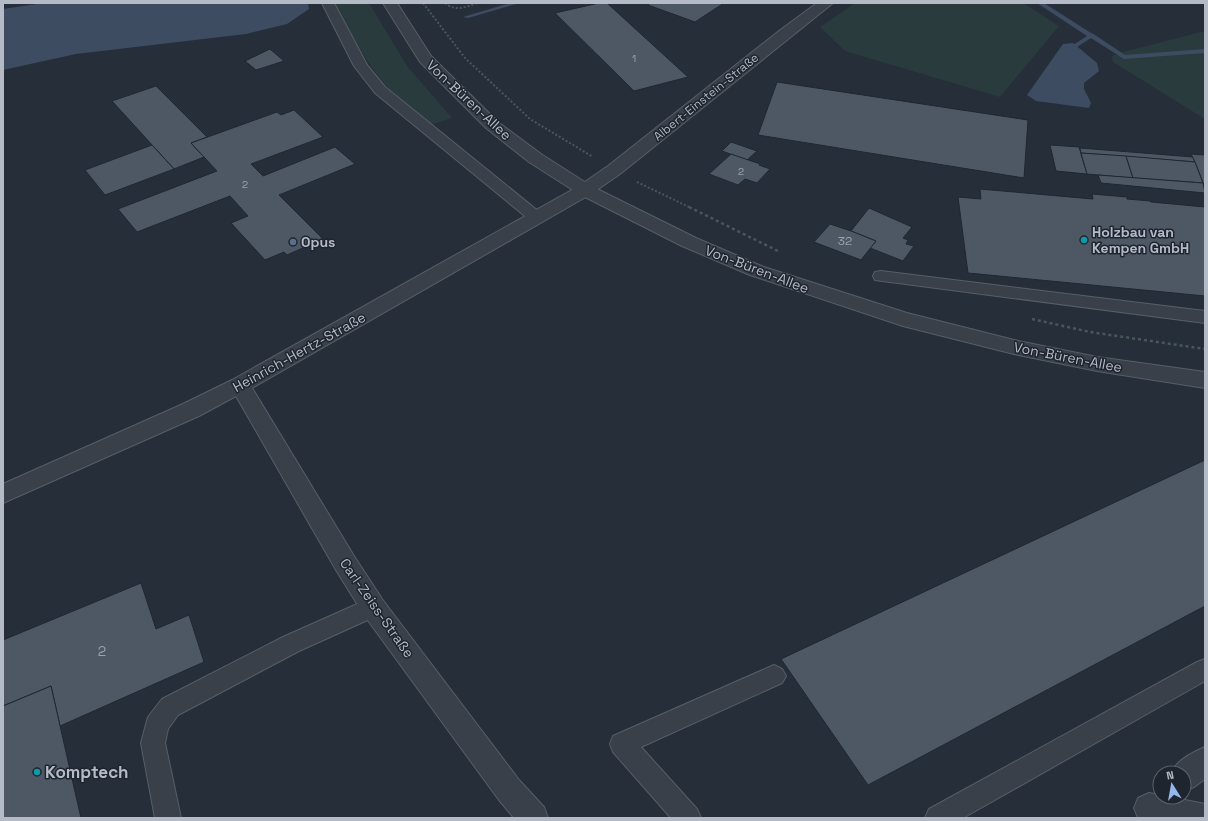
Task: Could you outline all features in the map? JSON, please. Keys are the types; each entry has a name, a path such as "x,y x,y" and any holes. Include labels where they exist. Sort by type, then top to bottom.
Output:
{"street":[{"name":"Von-Büren-Allee","path":"390,3 424,59 492,124 535,158 585,190 689,242 750,268 817,292 903,319 1014,347 1097,364 1205,380"},
{"name":"Albert-Einstein-Straße","path":"585,190 614,170 784,34 826,3"},
{"name":"Heinrich-Hertz-Straße","path":"3,494 191,410 240,385 585,190"},
{"name":"Carl-Zeiss-Straße","path":"240,385 345,563 373,607 509,790 534,818"},
{"path":"1192,771 1205,761"},
{"path":"1149,808 1204,818"}],"lane":[{"path":"328,3 361,66 380,90 537,218"},
{"path":"881,276 1205,317"},
{"path":"168,818 153,743 157,725 170,707 291,644 373,607"},
{"path":"938,818 1205,669"},
{"path":"688,818 622,744 774,676"}],"path":[{"path":"423,3 465,58 530,119 614,170"},
{"path":"445,3 455,9 477,3"}],"shaded area":[{"path":"334,3 369,3 407,66 452,118 430,125 404,105 372,67"},
{"path":"855,3 1023,3 1059,26 1000,97 845,51 820,27"},
{"path":"1205,31 1205,119 1113,62 1112,56 1123,52"}],"water":[{"path":"43,3 308,3 309,9 287,24 246,34 76,54 3,70 3,9"},
{"path":"1073,43 1097,63 1099,71 1084,83 1084,89 1091,103 1089,108 1036,101 1027,95 1063,44"}],"building":[{"path":"599,3 607,3 688,77 634,91 555,13"},
{"path":"650,3 724,3 695,22 648,5"},
{"path":"270,49 284,61 256,70 245,61"},
{"path":"777,82 1028,120 1024,178 758,135"},
{"path":"156,86 207,137 191,143 204,157 174,169 112,101"},
{"path":"294,110 323,137 251,164 263,176 335,147 355,164 279,195 323,239 287,255 284,252 265,260 231,223 248,216 230,196 137,232 118,209 217,171 191,143 277,112 281,115"},
{"path":"731,142 757,151 747,160 722,151"},
{"path":"152,145 174,169 105,195 85,170"},
{"path":"1050,145 1079,147 1087,174 1056,171"},
{"path":"1080,148 1193,157 1195,162 1081,153"},
{"path":"1081,153 1126,156 1133,178 1087,174"},
{"path":"731,154 770,169 757,183 745,179 738,185 709,174"},
{"path":"1191,154 1205,155 1205,188 1195,162"},
{"path":"1126,156 1195,162 1203,183 1133,178"},
{"path":"1098,175 1203,183 1205,193 1101,183"},
{"name":"Holzbau van Kempen GmbH","path":"980,189 1093,199 1092,194 1127,197 1127,199 1151,202 1205,207 1205,296 968,273 958,197 981,199"},
{"path":"869,208 912,227 903,238 908,240 906,244 914,246 903,261 870,248 876,241 851,231"},
{"path":"830,224 876,241 861,260 814,242"},
{"path":"1205,460 1205,606 868,785 781,659"},
{"path":"141,583 156,629 189,615 204,662 60,726 51,686 3,706 3,640"},
{"name":"Komptech","path":"51,686 81,818 3,818 3,706"}],"waterway":[{"path":"466,17 516,3"},
{"path":"1040,3 1091,36"},
{"path":"1075,46 1091,36"},
{"path":"1091,36 1124,57 1205,51"}],"place":[{"name":"Holzbau van Kempen GmbH","path":"1084,240"},
{"name":"Opus","path":"293,242"},
{"name":"Komptech","path":"37,772"}]}
